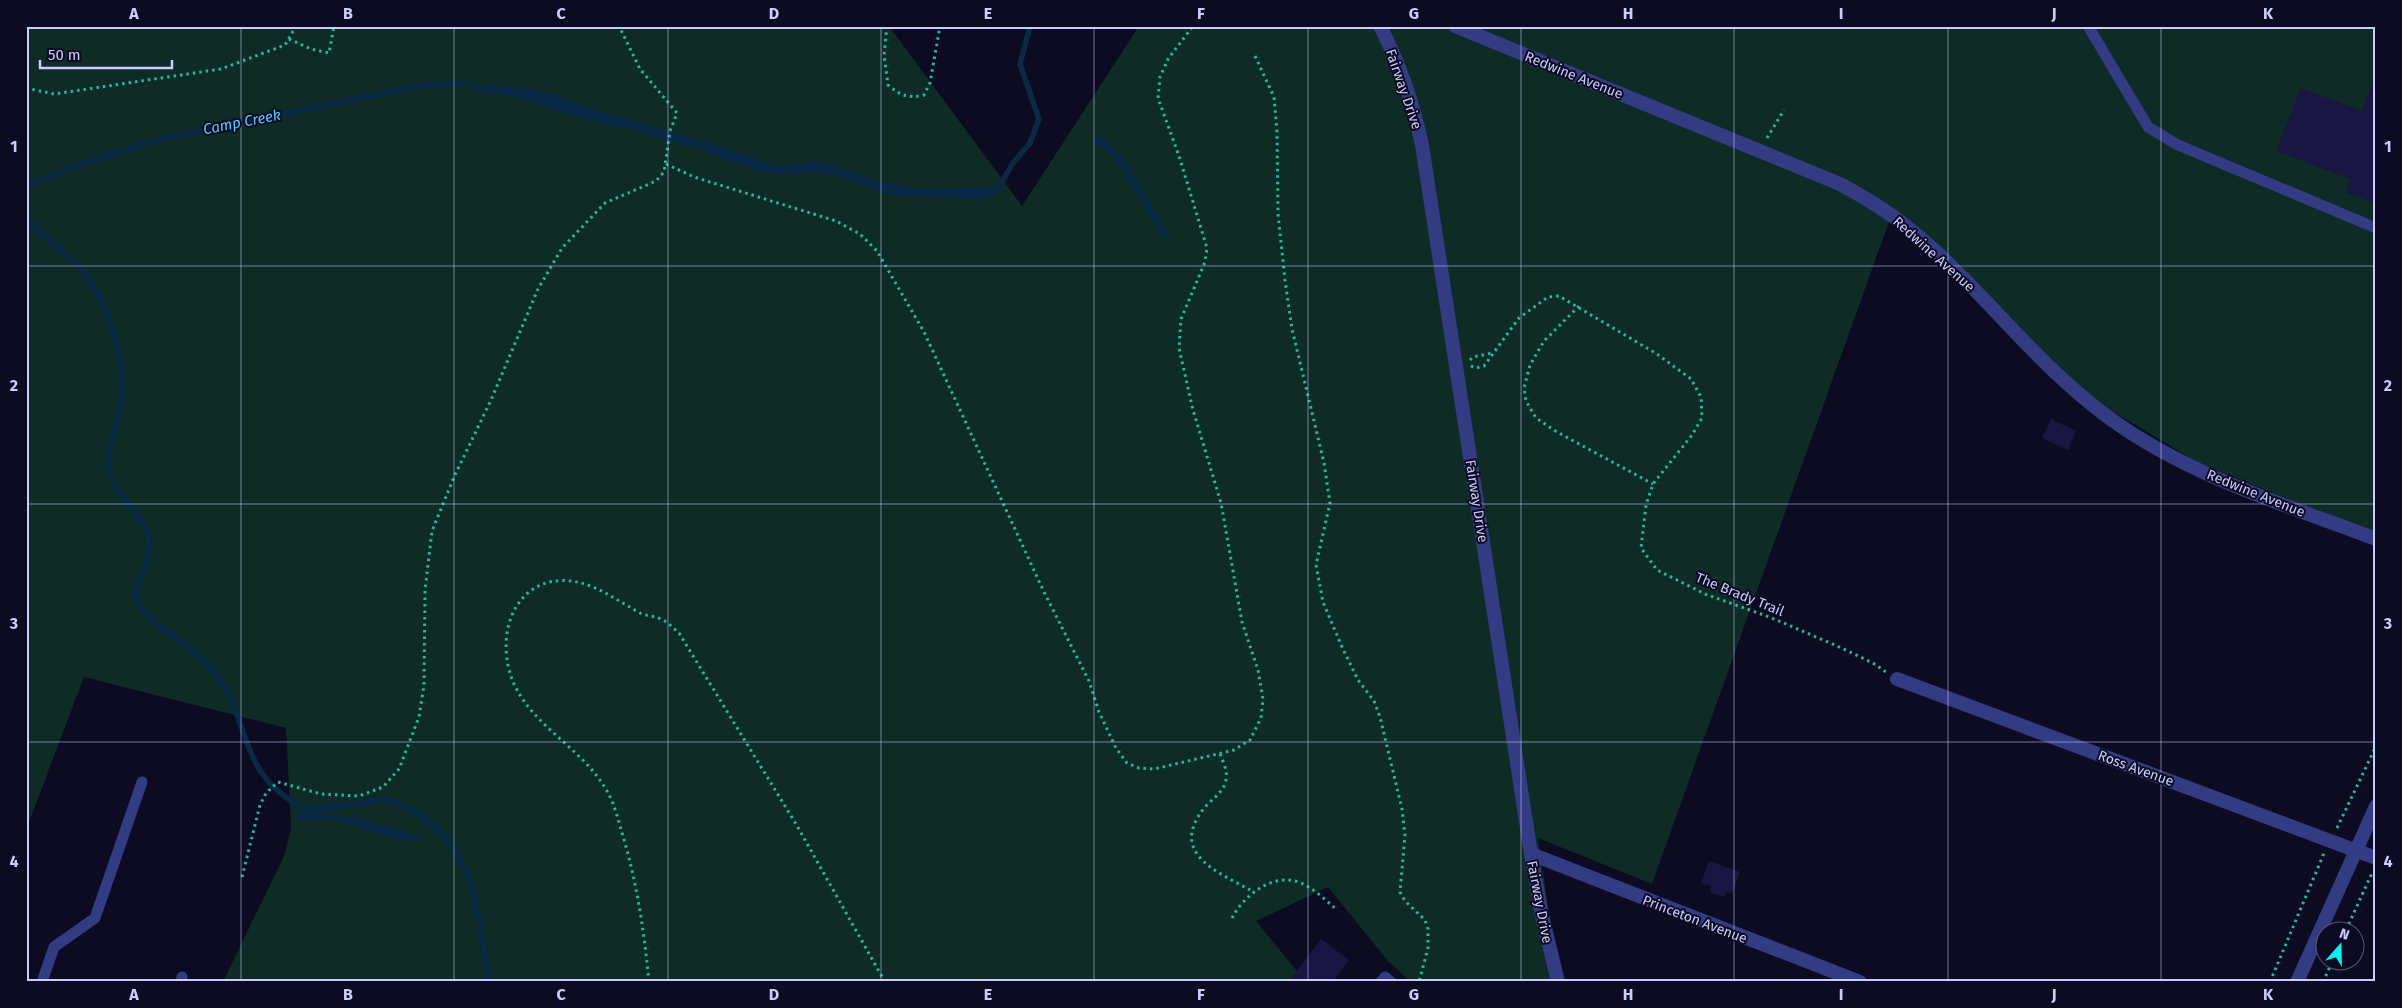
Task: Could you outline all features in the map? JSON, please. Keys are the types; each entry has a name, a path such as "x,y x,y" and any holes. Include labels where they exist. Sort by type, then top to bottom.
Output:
{"street":[{"name":"Fairway Drive","path":"1380,26 1393,50 1416,113 1463,367 1531,854 1541,911 1558,982"},
{"name":"Redwine Avenue","path":"1455,26 1840,184 1875,203 1908,227 1938,254 2063,380 2090,404 2122,427 2194,468 2236,486 2376,539"},
{"name":"Ross Avenue","path":"1897,679 2376,858"},
{"path":"2297,982 2376,806"},
{"name":"Princeton Avenue","path":"1531,854 1860,982"}],"lane":[{"path":"2088,26 2148,127 2178,145 2376,228"},
{"path":"42,982 54,947 95,918 142,782"},
{"path":"1381,982 1385,977 1391,982"}],"path":[{"path":"26,88 54,94 221,69 285,46 296,26"},
{"path":"288,39 311,49 329,52 334,26"},
{"path":"242,877 260,805 266,794 278,782 321,794 359,796 383,787 399,769 419,717 424,686 424,590 432,531 454,477 491,400 538,289 562,248 605,203 656,181 664,172 672,128 677,113 640,69 619,26"},
{"path":"887,26 884,55 888,84 899,94 911,98 924,95 930,83 940,26"},
{"path":"666,164 694,177 836,221 860,234 877,251 924,332 1044,592 1089,681 1099,712 1116,748 1127,762 1139,768 1154,769 1220,754 1234,750 1250,740 1261,718 1263,698 1258,670 1242,622 1221,503 1193,410 1179,348 1181,319 1205,262 1207,248 1179,156 1158,98 1160,78 1168,59 1193,26"},
{"path":"1255,56 1274,97 1277,132 1278,214 1285,280 1292,329 1324,463 1330,503 1316,565 1323,602 1358,680 1374,701 1380,717 1402,809 1405,835 1400,892 1405,901 1424,920 1428,929 1428,948 1419,982"},
{"path":"1759,151 1784,110"},
{"name":"The Brady Trail","path":"1463,367 1476,368 1484,366 1505,340 1519,318 1548,297 1559,296 1579,306 1657,354 1691,379 1700,397 1702,418 1692,435 1654,484 1646,504 1641,548 1657,570 1705,594 1772,618 1873,663 1897,679"},
{"path":"1579,306 1544,342 1530,365 1524,388 1526,401 1536,418 1557,432 1654,484"},
{"path":"1463,367 1473,357 1493,353"},
{"path":"649,982 645,935 632,866 607,791 587,764 529,710 517,692 508,665 507,641 512,615 521,598 540,584 565,581 592,587 643,614 660,618 679,633 796,824 885,982"},
{"path":"2270,982 2331,841 2376,746"},
{"path":"1220,754 1227,779 1223,790 1197,818 1192,830 1191,844 1198,857 1211,868 1254,892"},
{"path":"2351,920 2376,865"},
{"path":"1232,918 1238,907 1254,892 1284,880 1295,881 1313,890 1336,909"},
{"path":"2324,982 2329,970"}],"green space":[{"path":"26,26 889,26 1022,206 1139,26 2376,26 2376,535 2197,462 2102,405 1890,219 1652,884 1538,838 1559,982 1411,982 1388,961 1328,887 1256,921 1306,982 223,982 285,854 291,828 286,728 84,677 26,830"}],"water":[{"path":"463,83 529,89 556,95 592,109 779,166 820,161 883,183 919,189 999,187 991,198 973,200 887,194 839,176 813,172 781,174 756,171 702,149 663,140 630,128 584,119 506,95 487,94"},
{"path":"1099,136 1122,158 1170,238 1164,240 1120,166 1108,152 1092,141"},
{"path":"313,812 356,818 413,834 424,840 401,840 329,820 308,821 295,819 297,813"}],"building":[{"path":"2374,78 2376,194 2373,202 2345,192 2350,179 2276,151 2301,88 2362,111"},
{"path":"2051,419 2076,431 2068,450 2042,438"},
{"path":"1709,861 1740,872 1732,894 1726,891 1724,897 1710,892 1711,886 1701,883"},
{"path":"1321,939 1349,960 1333,982 1289,982"}],"waterway":[{"name":"Camp Creek","path":"999,187 1013,163 1030,143 1039,119 1020,64 1030,26"},
{"name":"Camp Creek","path":"26,186 81,164 164,138 427,85 463,83"},
{"path":"26,218 68,257 91,283 106,312 117,345 122,378 122,394 109,452 110,472 117,488 144,526 149,546 145,567 134,595 156,624 207,663 215,673 225,687 232,702 258,767 268,781 284,796 304,808 312,809 379,800 388,801 415,812 436,828 451,845 463,865 471,887 482,933 489,982"}]}
